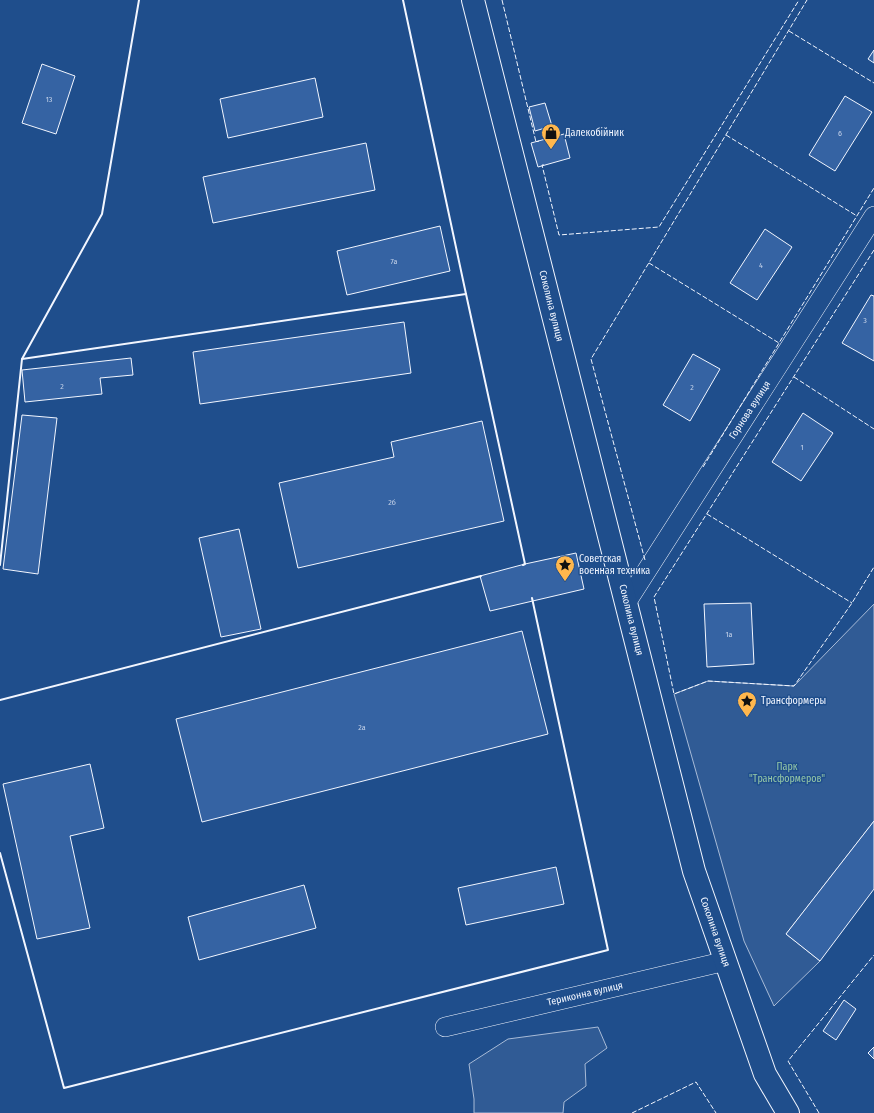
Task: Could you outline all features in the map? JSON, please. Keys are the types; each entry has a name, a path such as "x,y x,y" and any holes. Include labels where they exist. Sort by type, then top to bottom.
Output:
{"street":[{"name":"Соколина вулиця","path":"474,0 694,870 765,1074 788,1113"},
{"name":"Горнова вулиця","path":"626,603 874,216"},
{"name":"Териконна вулиця","path":"445,1027 726,961"}],"shaded area":[{"name":"Парк \"Трансформеров\"","path":"874,604 874,821 786,934 820,961 774,1006 744,941 674,694 708,681 794,686"},
{"path":"598,1027 607,1048 585,1064 586,1086 564,1102 563,1113 474,1113 474,1099 469,1064 508,1039"}],"building":[{"path":"874,50 874,63 868,59"},
{"path":"42,64 75,76 56,134 22,123"},
{"path":"315,78 323,117 228,138 220,99"},
{"path":"845,96 872,112 835,171 809,155"},
{"path":"545,103 552,126 535,131 529,107"},
{"name":"Далекобійник","path":"564,134 570,158 538,167 531,143"},
{"path":"366,143 375,190 213,223 203,177"},
{"path":"440,226 450,271 347,295 337,251"},
{"path":"765,229 792,247 757,300 730,283"},
{"path":"871,295 874,296 874,361 842,343"},
{"path":"404,322 411,373 200,404 193,352"},
{"path":"693,354 720,369 690,421 663,405"},
{"path":"131,358 133,375 100,378 102,394 25,402 22,370"},
{"path":"803,413 833,433 801,481 772,462"},
{"path":"22,415 57,418 38,574 3,569"},
{"path":"482,421 504,521 298,568 279,483 394,457 391,442"},
{"path":"239,529 261,629 221,637 199,538"},
{"path":"576,553 584,589 490,611 480,576"},
{"path":"751,603 754,664 707,667 704,604"},
{"path":"522,631 548,734 202,822 176,719"},
{"path":"90,764 104,828 70,836 90,928 37,939 3,784"},
{"path":"874,821 874,889 820,961 786,934"},
{"path":"556,867 564,904 466,925 458,888"},
{"path":"304,885 316,928 199,960 188,917"},
{"path":"844,1000 856,1009 836,1040 823,1031"},
{"path":"874,1047 874,1059 868,1053"}],"fence":[{"path":"502,0 536,142 539,141"},
{"path":"544,165 542,165 559,235 659,227 799,0"},
{"path":"645,560 591,359 807,0"},
{"path":"789,31 874,83"},
{"path":"726,135 857,216"},
{"path":"703,467 874,188"},
{"path":"874,250 654,597 674,694 708,681 794,686 852,603 874,567"},
{"path":"649,263 779,343"},
{"path":"794,377 874,429"},
{"path":"707,514 852,603"},
{"path":"819,1113 788,1061 874,955"},
{"path":"632,1113 696,1082 716,1113"}],"wall":[{"path":"22,359 102,214 139,0"},
{"path":"403,0 466,294"},
{"path":"0,565 22,359 466,294 525,564 523,565"},
{"path":"0,700 481,576"},
{"path":"0,853 64,1088 608,950 532,598"}],"place":[{"name":"Далекобійник","path":"551,150"},
{"name":"Советская военная техника","path":"565,582"},
{"name":"Трансформеры","path":"747,718"}]}
